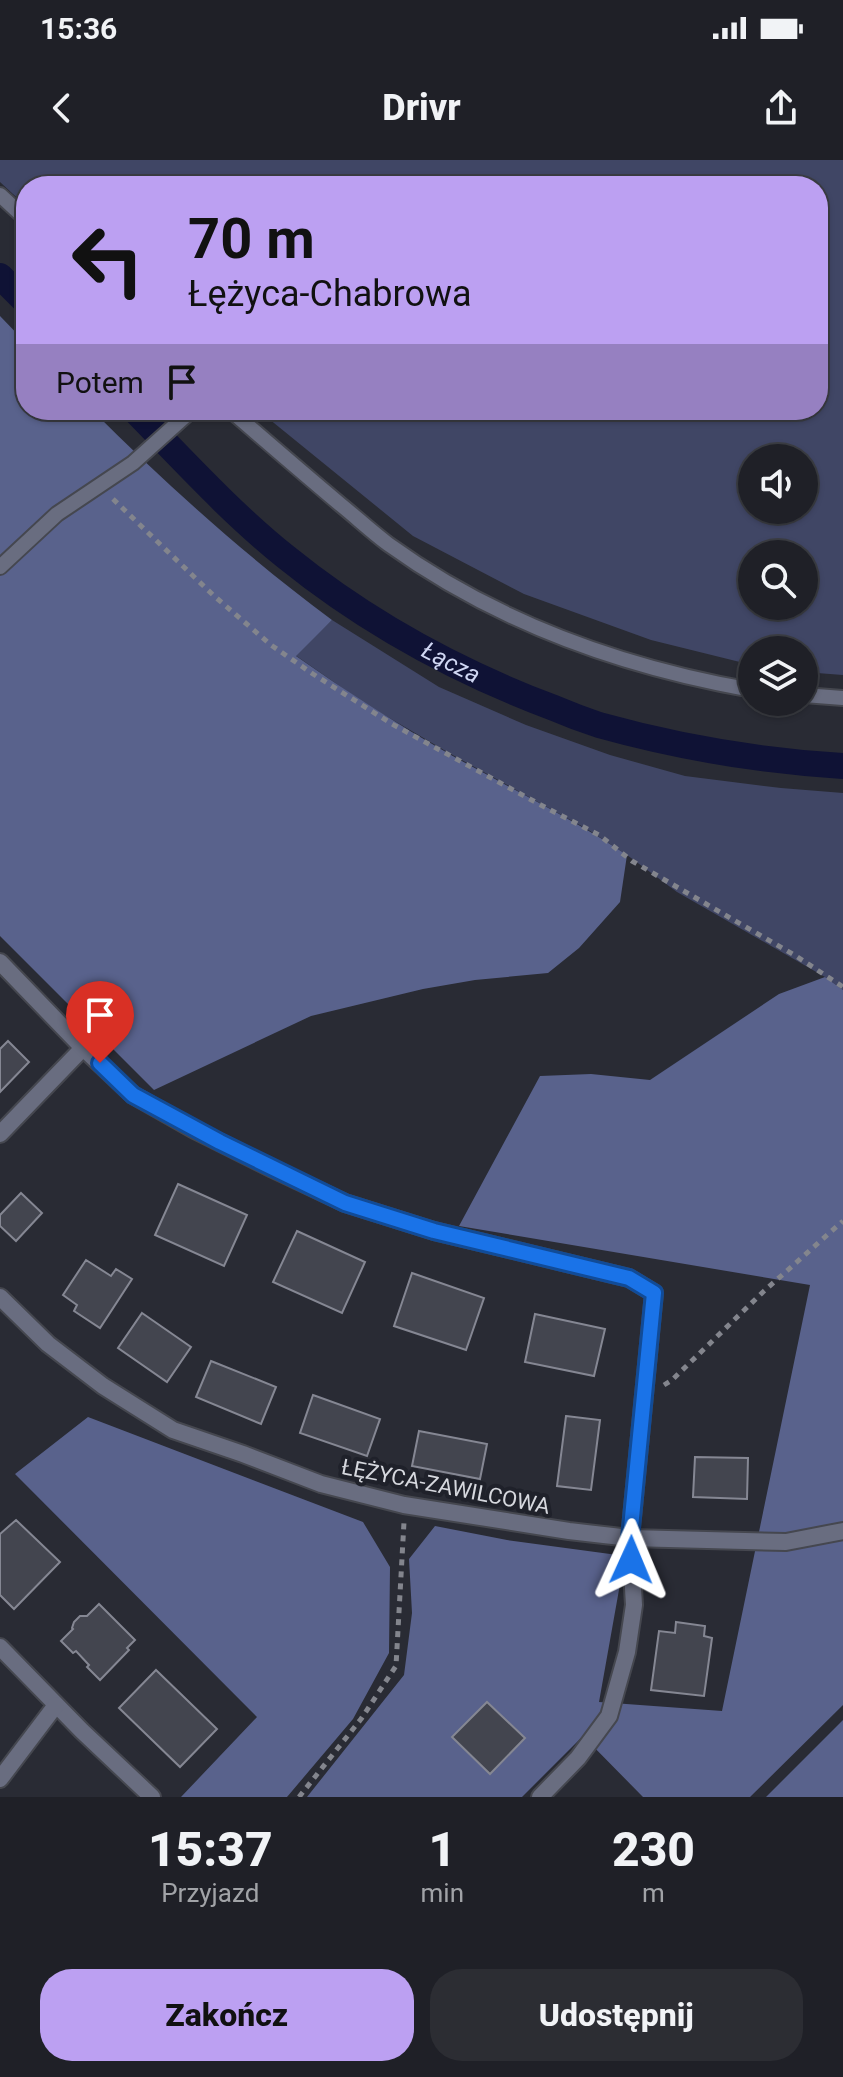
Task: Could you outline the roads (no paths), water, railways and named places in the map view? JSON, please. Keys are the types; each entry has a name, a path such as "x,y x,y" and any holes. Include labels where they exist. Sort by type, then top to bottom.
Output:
{"street":[{"path":"0,962 133,1095 233,1149 345,1203 434,1231 629,1278 654,1293 630,1538 634,1605 627,1652 609,1716 578,1758 540,1797"},
{"path":"0,1134 83,1048"},
{"name":"ŁĘŻYCA-ZAWILCOWA","path":"0,1297 70,1361 103,1386 173,1430 321,1484 404,1505 630,1538 786,1542 843,1531"},
{"path":"0,1647 152,1797"},
{"path":"0,1779 56,1705"}],"lane":[{"path":"0,195 16,210"},
{"path":"0,567 57,514 133,463 181,420"},
{"path":"242,420 388,544 466,593 579,646 653,669 738,687"},
{"path":"818,696 843,698"}],"waterway":[{"name":"Łącza","path":"0,276 16,292"},
{"name":"Łącza","path":"144,420 227,504 286,557 348,603 448,661 518,694 599,725 720,752 843,766"}]}
